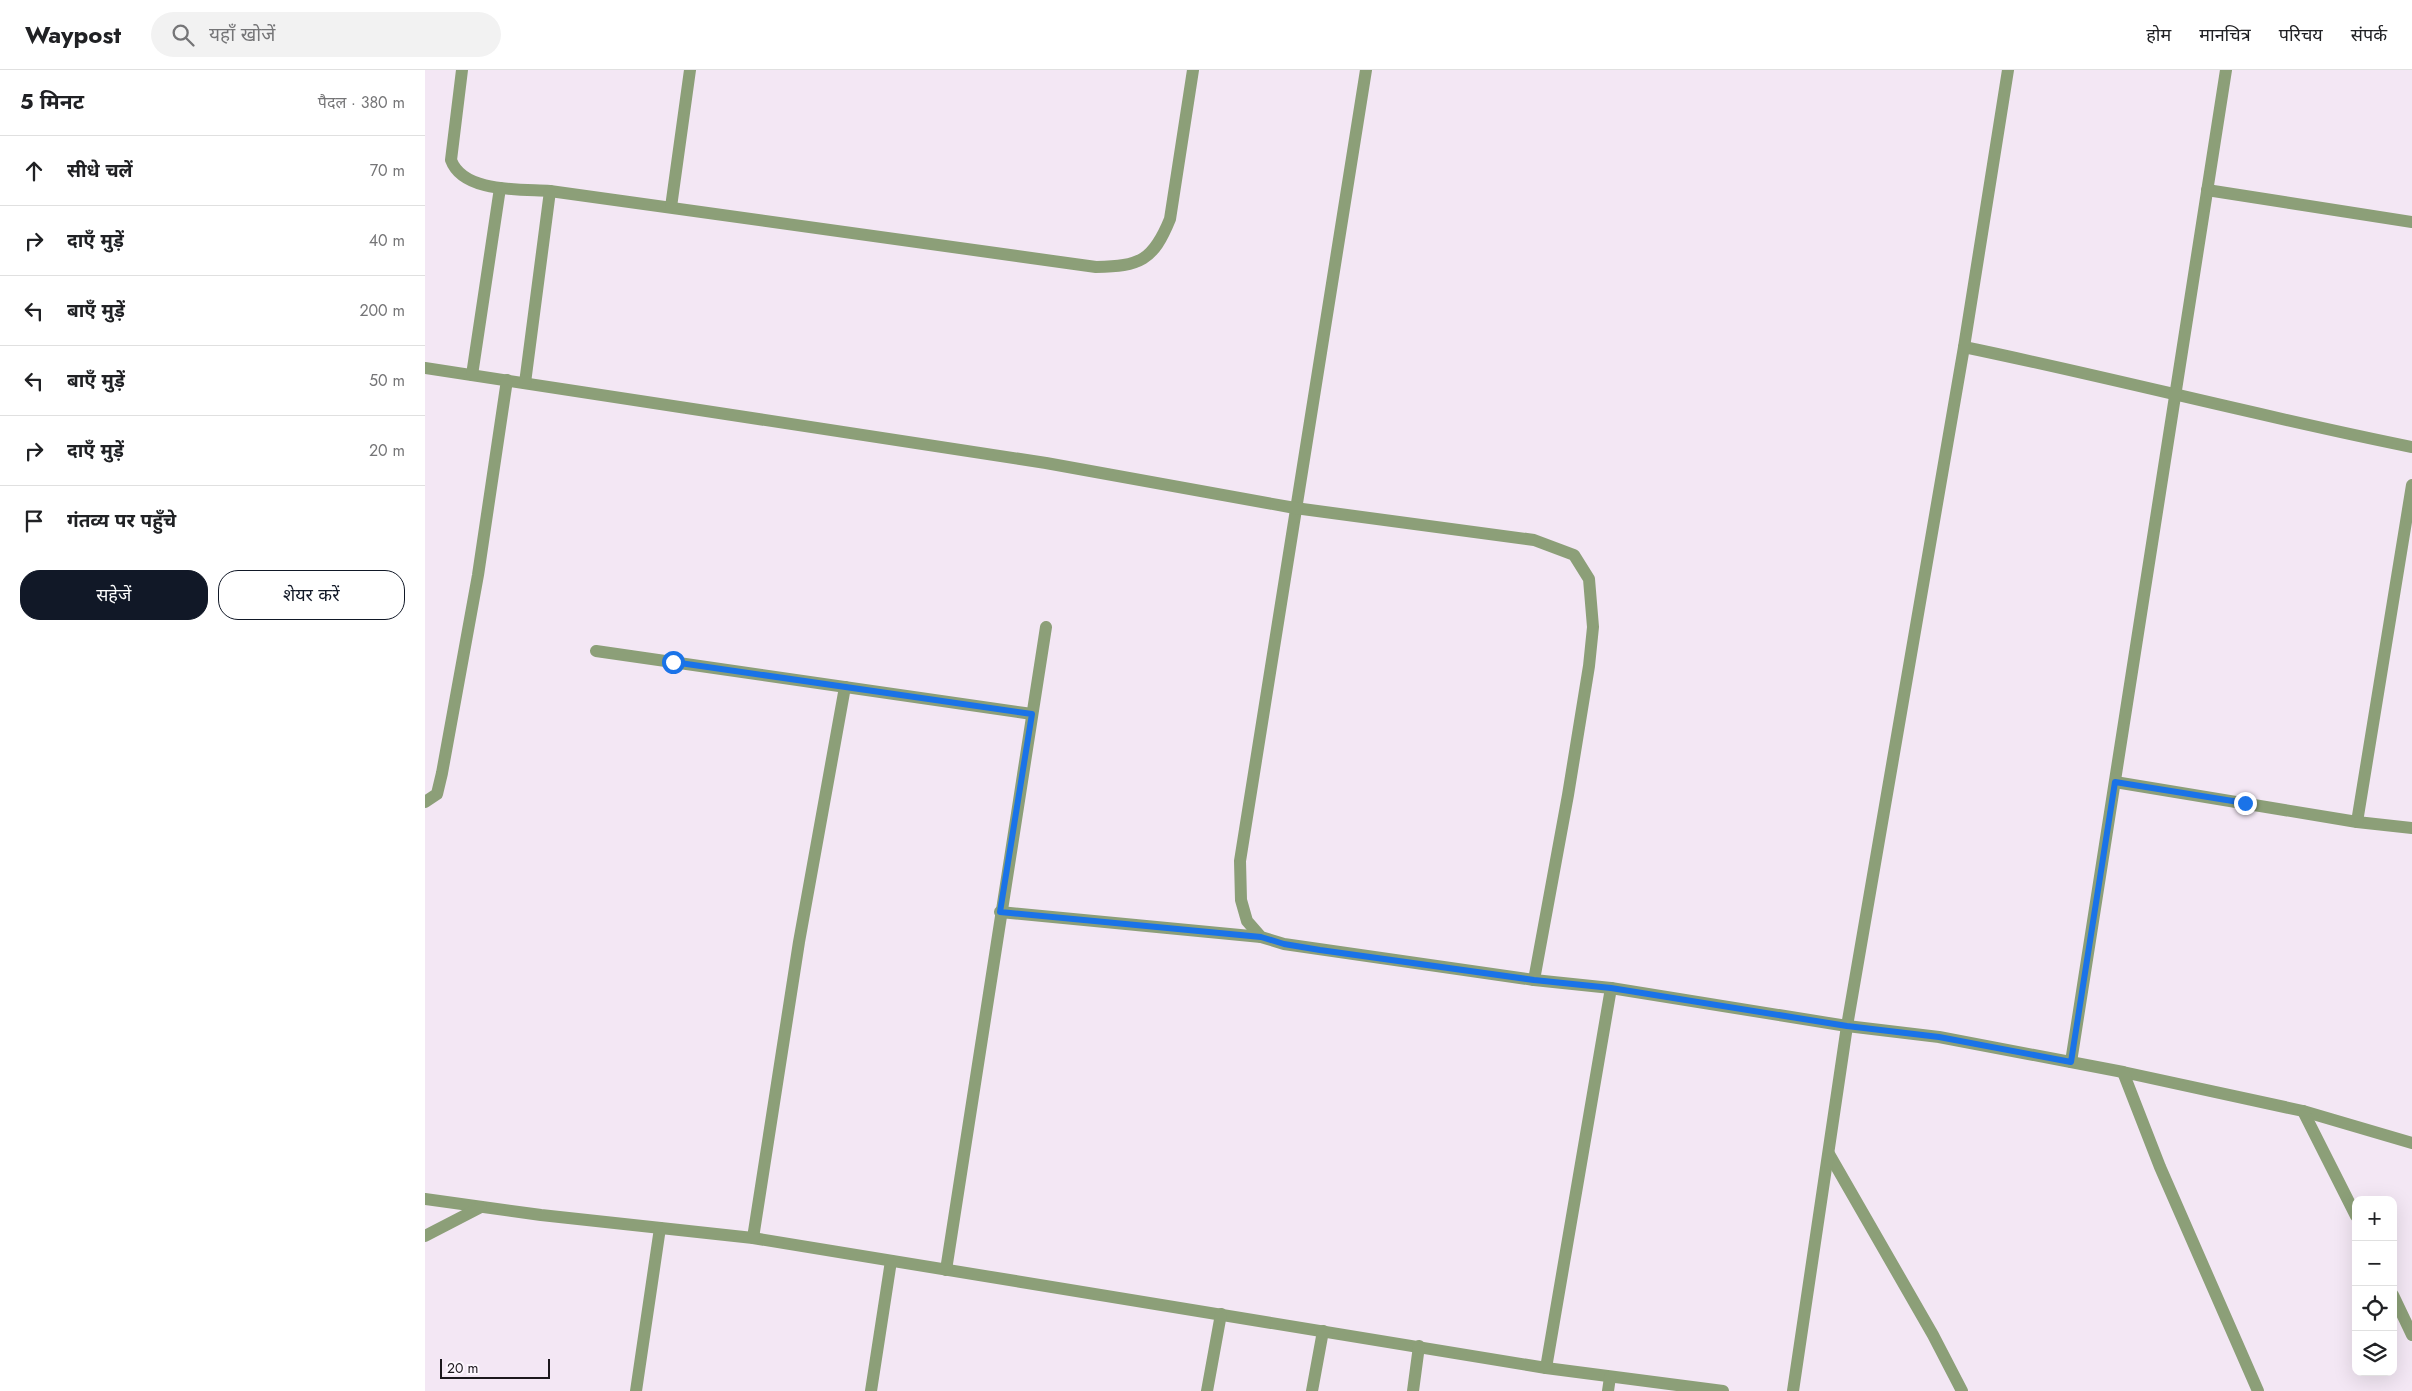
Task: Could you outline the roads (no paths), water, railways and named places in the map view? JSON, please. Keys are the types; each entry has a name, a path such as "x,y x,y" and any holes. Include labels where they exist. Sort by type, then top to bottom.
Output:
{"street":[{"path":"462,70 451,160 455,171 467,181 500,188 550,191 1096,266 1119,266 1144,260 1161,242 1170,219 1193,70"},
{"path":"671,207 690,70"},
{"path":"1261,937 1247,921 1241,900 1239,860 1366,70"},
{"path":"1793,1391 1847,1026 1964,347 2008,70"},
{"path":"2071,1062 2225,70"},
{"path":"472,375 500,188"},
{"path":"2207,190 2412,222"},
{"path":"525,383 550,191"},
{"path":"1964,347 2175,394 2307,426 2412,447"},
{"path":"425,368 1046,463 1295,508 1534,540 1574,555 1589,579 1593,627 1589,666 1534,980"},
{"path":"425,802 437,794 442,773 478,575 507,380"},
{"path":"2357,822 2412,485"},
{"path":"946,1270 1000,912 1046,627"},
{"path":"596,651 1032,714"},
{"path":"753,1238 799,942 845,687"},
{"path":"2115,782 2357,822 2412,828"},
{"path":"1000,912 1261,937 1284,944 1320,950 1534,980 1611,988 1847,1026 1939,1037 2123,1072 2303,1111 2412,1143"},
{"path":"1546,1368 1611,988"},
{"path":"2123,1072 2160,1168 2257,1391"},
{"path":"2303,1111 2352,1208"},
{"path":"1829,1154 1933,1335 1962,1391"},
{"path":"425,1199 753,1238 1546,1368 1723,1391"},
{"path":"425,1236 481,1207"},
{"path":"636,1391 660,1228"},
{"path":"871,1391 891,1261"},
{"path":"2397,1303 2412,1335"},
{"path":"1207,1391 1221,1314"},
{"path":"1312,1391 1323,1330"},
{"path":"1413,1391 1419,1346"},
{"path":"1608,1391 1610,1377"}]}
